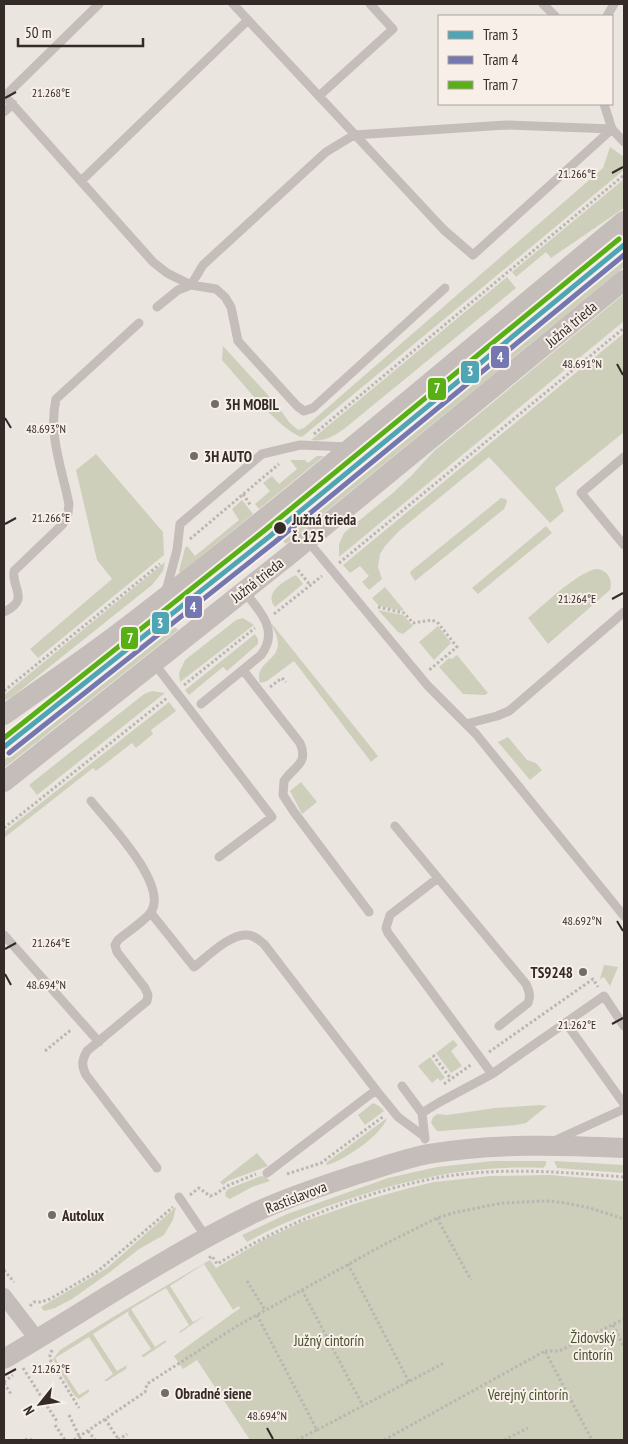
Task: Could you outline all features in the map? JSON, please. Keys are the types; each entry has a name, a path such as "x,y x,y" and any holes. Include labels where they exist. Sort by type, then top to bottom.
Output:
{"street":[{"path":"4,715 165,597 352,447 624,222"},
{"name":"Južná trieda","path":"4,782 307,540 624,280"},
{"name":"Rastislavova","path":"14,1359 45,1348 206,1237 298,1194 402,1160 426,1146 461,1150 545,1146 624,1148"},
{"path":"4,1296 45,1348"}],"lane":[{"path":"99,4 5,96 153,262 167,273 191,285 216,289 225,297 231,307 238,342 297,406 304,411 313,408 445,288"},
{"path":"233,4 444,230 473,255 612,129"},
{"path":"318,96 393,29 370,4"},
{"path":"543,4 554,15"},
{"path":"608,15 614,4"},
{"path":"81,181 248,20"},
{"path":"4,112 12,104"},
{"path":"604,105 612,129 624,142"},
{"path":"157,307 178,290 191,285 203,265 326,152 354,135 506,126 612,129"},
{"path":"4,612 11,609 19,598 19,590 13,578 14,571 63,524 68,512 69,504 52,429 56,399 139,323"},
{"path":"165,597 177,550 180,524 262,454 300,445 352,447"},
{"path":"624,457 581,493 624,545"},
{"path":"307,540 420,678 476,734 624,916"},
{"path":"201,704 265,650 268,639 266,620 244,591"},
{"path":"466,724 509,711 624,612"},
{"path":"153,662 272,817 219,857"},
{"path":"243,670 300,743 303,750 304,757 301,762 284,781 283,795 297,817 369,912"},
{"path":"92,800 146,869 154,887 155,903 151,912 118,940 115,945 117,952 145,988 148,995 147,1001 87,1051 83,1058 82,1066 86,1075 158,1168"},
{"path":"395,826 526,984 530,997 528,1003 499,1026"},
{"path":"438,878 390,915 386,928 492,1074"},
{"path":"151,912 194,967 230,940 247,934 257,938 264,944 376,1090 398,1117 426,1146"},
{"path":"4,935 98,1042"},
{"path":"422,1113 492,1074 604,996 624,1026"},
{"path":"566,1022 624,1104"},
{"path":"402,1086 422,1113 426,1146"},
{"path":"267,1173 376,1090"},
{"path":"545,1146 624,1109"},
{"path":"179,1197 206,1237"}],"path":[{"path":"341,562 624,328"},
{"path":"278,611 321,577"},
{"path":"374,601 378,608 404,613 413,623 432,620 438,623 457,646 420,678"},
{"path":"182,686 254,629"},
{"path":"262,694 282,678 286,682"},
{"path":"4,828 170,696"},
{"path":"45,1051 80,1022"},
{"path":"433,1055 451,1079"},
{"path":"204,1261 212,1256 217,1264 257,1240 316,1213 366,1196 432,1179 479,1173 526,1171 624,1177"},
{"path":"74,1440 80,1439 88,1431 145,1392 147,1384 265,1310 385,1244 437,1218 467,1209 502,1203 566,1202 624,1219"},
{"path":"437,1218 471,1280"},
{"path":"348,1264 409,1382"},
{"path":"247,1281 265,1310"},
{"path":"302,1290 363,1406"},
{"path":"257,1315 318,1430"},
{"path":"384,1440 545,1351 560,1351 624,1319"},
{"path":"614,1324 624,1347"},
{"path":"60,1345 45,1348 50,1354 51,1362 79,1408"},
{"path":"545,1351 592,1440"},
{"path":"11,1394 4,1382 14,1359"},
{"path":"14,1359 65,1440"},
{"path":"297,1440 444,1363"},
{"path":"174,1366 178,1372"},
{"path":"69,1415 74,1422 80,1439"},
{"path":"105,1419 118,1440 127,1434"},
{"path":"504,1440 528,1428"},
{"path":"88,1431 94,1440"},
{"path":"25,1440 33,1440"}],"green space":[{"path":"610,147 624,157 624,170 302,437 293,433 271,415 222,360 223,346 277,405 289,422 298,430 304,428 603,168"},
{"path":"624,179 624,208 551,258 546,252 516,277 512,272"},
{"path":"624,235 624,240 373,450 369,446"},
{"path":"624,260 624,267 286,544 282,540"},
{"path":"507,277 516,288 344,429 329,438 311,440"},
{"path":"624,294 624,321 339,557 339,544 344,533 394,492 434,451"},
{"path":"624,333 624,432 555,488 564,511 550,523 489,457 399,531 385,546 380,554 378,567 382,579 369,590 362,582 369,576 360,566 350,573 343,565"},
{"path":"96,454 163,532 164,555 38,658 30,649 112,579 97,560 76,470"},
{"path":"317,456 324,456 259,509 255,504 270,491 263,483 272,476 279,484 297,469 290,460 305,460 308,463"},
{"path":"501,498 506,499 507,502 504,509 415,581 410,573 411,571"},
{"path":"242,500 253,514 180,573 185,548 187,546 195,556 239,520 232,509"},
{"path":"546,526 552,533 478,594 472,588"},
{"path":"261,532 264,538 4,743 4,736"},
{"path":"165,562 163,571 152,585 13,696 4,701 4,695"},
{"path":"595,569 606,572 611,582 610,590 548,644 528,618 569,584"},
{"path":"296,575 303,584 275,607 272,602 273,592 286,580"},
{"path":"385,587 403,611 379,606 372,598"},
{"path":"378,610 403,615 413,626 403,634 398,632"},
{"path":"243,618 254,625 180,682 179,673 185,660 236,620"},
{"path":"272,624 378,756 371,762 294,661 267,681 260,683 259,675 262,668 276,653 278,646"},
{"path":"174,626 178,630 4,768 4,760"},
{"path":"438,626 451,643 434,660 419,642"},
{"path":"255,634 258,644 227,671 223,667 189,695 185,690"},
{"path":"457,655 488,693 485,695 463,694 439,667 449,658 452,659"},
{"path":"152,691 165,693 37,795 29,785 144,694"},
{"path":"169,702 176,711 151,730 153,734 136,748 132,743 96,771 93,768 4,838 4,832"},
{"path":"508,737 527,760 536,763 542,770 530,780 498,742"},
{"path":"301,782 317,802 302,814 290,791"},
{"path":"604,965 618,967 610,986 604,977 600,979"},
{"path":"453,1040 458,1045 451,1051 462,1066 451,1073 436,1053"},
{"path":"430,1057 445,1078 440,1081 438,1078 432,1083 418,1066"},
{"path":"373,1103 384,1111 365,1125 358,1115"},
{"path":"547,1106 526,1123 516,1125 437,1131 431,1123 433,1117 437,1114 447,1115 495,1108"},
{"path":"387,1118 384,1125 370,1139 334,1163 327,1165 326,1163"},
{"path":"257,1153 268,1166 228,1181 223,1185 220,1182"},
{"path":"492,1161 546,1161 546,1165 543,1168 493,1168 423,1178 325,1207 285,1223 247,1242 242,1235 287,1214 388,1178 437,1167"},
{"path":"554,1161 624,1165 624,1173 557,1168"},
{"path":"550,1175 624,1181 624,1440 250,1440 197,1360 183,1369 174,1356 240,1308 239,1306 233,1310 204,1264 170,1286 193,1322 204,1316 180,1333 189,1325 166,1288 131,1309 155,1347 166,1340 166,1342 144,1357 141,1356 151,1349 128,1314 129,1311 93,1334 117,1371 127,1365 126,1369 107,1381 104,1381 113,1374 89,1337 55,1358 79,1395 89,1389 89,1392 79,1399 74,1395 53,1359 60,1350 210,1260 216,1268 265,1239 302,1222 363,1201 434,1182 490,1176"},
{"path":"261,1176 266,1177 270,1181 252,1187 230,1199 226,1197 225,1193 228,1189"},
{"path":"176,1207 173,1220 164,1235 139,1249 72,1299 55,1308 44,1311 41,1307 107,1268"}],"tram line":[{"name":"7","path":"4,738 265,530 619,239"},
{"name":"3","path":"4,747 270,536 624,245"},
{"name":"4","path":"9,753 275,542 624,255"}],"place":[{"name":"3H MOBIL","path":"215,404"},
{"name":"3H AUTO","path":"194,456"},
{"name":"Južná trieda č. 125","path":"280,528"},
{"name":"TS9248","path":"583,972"},
{"name":"Autolux","path":"52,1215"},
{"name":"Obradné siene","path":"165,1393"}],"park label":[{"name":"Južný cintorín","path":"329,1340"},
{"name":"Židovský cintorín","path":"593,1346"},
{"name":"Verejný cintorín","path":"528,1394"}]}
